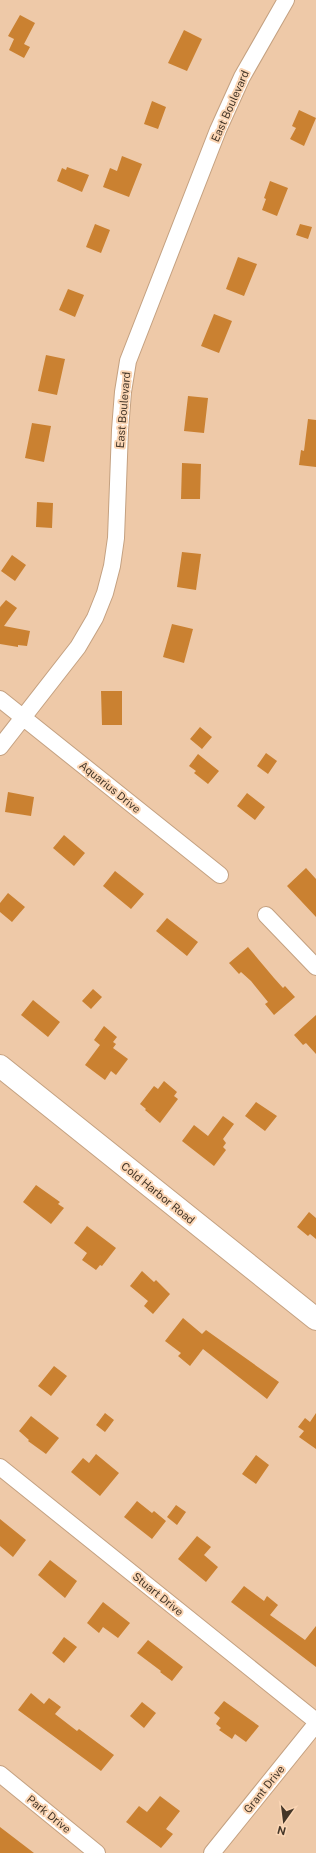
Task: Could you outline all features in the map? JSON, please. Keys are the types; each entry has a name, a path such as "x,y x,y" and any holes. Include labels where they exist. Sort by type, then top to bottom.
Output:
{"main road":[{"name":"Cold Harbor Road","path":"0,1066 316,1319"}],"street":[{"name":"East Boulevard","path":"0,747 78,647 95,618 105,592 112,566 116,538 120,430 123,392 128,361 218,130 242,77 286,0"},
{"name":"Aquarius Drive","path":"0,699 220,874"},
{"path":"266,915 316,968"},
{"name":"Stuart Drive","path":"0,1467 316,1721"},
{"name":"Grant Drive","path":"212,1853 316,1724"},
{"name":"Park Drive","path":"0,1774 97,1853"}],"building":[{"path":"20,15 35,23 24,44 30,47 24,58 9,50 14,39 8,36"},
{"path":"184,30 202,39 187,71 168,63"},
{"path":"152,101 166,107 158,129 144,124"},
{"path":"299,110 316,118 304,146 290,139 296,128 292,126"},
{"path":"122,156 142,164 129,197 103,187 110,168 117,171"},
{"path":"67,167 89,175 82,192 57,181 62,168 66,170"},
{"path":"270,181 288,188 277,216 262,210 266,199 264,198"},
{"path":"95,224 110,230 101,253 86,247"},
{"path":"300,224 312,227 308,239 296,235"},
{"path":"238,257 257,264 244,296 226,289"},
{"path":"68,289 84,295 75,317 59,310"},
{"path":"214,314 232,321 219,353 201,346"},
{"path":"46,355 65,359 57,395 38,391"},
{"path":"188,396 208,398 204,433 184,431"},
{"path":"308,419 316,420 316,467 299,465 301,450 304,451"},
{"path":"32,423 51,426 44,462 25,458"},
{"path":"182,463 201,464 200,499 181,499"},
{"path":"37,502 53,503 52,528 36,527"},
{"path":"182,552 201,554 196,590 177,587"},
{"path":"12,555 26,565 15,581 1,571"},
{"path":"6,600 17,608 4,626 30,631 27,646 18,645 18,647 0,644 0,607"},
{"path":"172,624 193,629 184,663 163,657"},
{"path":"101,691 122,691 122,725 102,725"},
{"path":"200,727 212,737 202,749 190,739"},
{"path":"266,753 277,761 268,774 257,766"},
{"path":"198,754 219,771 208,784 194,773 196,771 189,766"},
{"path":"8,792 34,797 31,816 5,812"},
{"path":"247,793 265,807 255,820 237,806"},
{"path":"64,835 85,853 74,866 53,848"},
{"path":"306,868 316,879 316,917 287,886"},
{"path":"115,871 144,894 131,909 103,886"},
{"path":"8,893 25,907 12,922 0,912 0,903"},
{"path":"167,918 198,942 187,956 156,931"},
{"path":"248,947 283,988 285,986 295,997 274,1015 265,1004 268,1002 251,981 241,972 239,974 229,963"},
{"path":"93,989 102,997 91,1009 82,1001"},
{"path":"33,1000 60,1022 48,1037 21,1015"},
{"path":"316,1015 316,1054 306,1043 303,1045 294,1035"},
{"path":"104,1026 117,1037 113,1042 116,1044 113,1048 128,1059 116,1075 111,1071 105,1080 85,1065 100,1045 94,1040"},
{"path":"164,1081 177,1092 174,1096 178,1099 160,1123 140,1104 154,1086 158,1089"},
{"path":"256,1102 277,1116 265,1131 245,1116"},
{"path":"223,1116 234,1124 223,1139 226,1143 223,1147 226,1150 214,1166 182,1141 194,1125 208,1136"},
{"path":"36,1185 60,1202 58,1204 64,1208 51,1224 23,1202"},
{"path":"309,1212 316,1218 316,1239 310,1234 308,1236 297,1227"},
{"path":"87,1226 116,1248 102,1266 100,1265 96,1270 82,1260 87,1253 74,1243"},
{"path":"142,1271 154,1282 156,1280 170,1294 153,1314 144,1306 148,1301 130,1286"},
{"path":"183,1318 202,1334 206,1330 279,1382 267,1399 203,1349 190,1366 178,1356 181,1353 165,1341"},
{"path":"54,1366 67,1376 51,1396 38,1386"},
{"path":"105,1413 114,1420 105,1432 96,1425"},
{"path":"316,1413 316,1449 299,1437 304,1431 298,1427 305,1418 310,1422"},
{"path":"31,1416 59,1438 46,1454 28,1441 29,1440 19,1431"},
{"path":"96,1454 119,1473 100,1496 71,1472 83,1458 89,1463"},
{"path":"256,1455 269,1465 256,1484 242,1474"},
{"path":"137,1501 152,1513 154,1511 166,1521 152,1539 124,1517"},
{"path":"176,1505 186,1512 177,1525 167,1517"},
{"path":"0,1519 26,1540 13,1557 0,1546"},
{"path":"197,1536 211,1547 204,1555 218,1567 206,1582 178,1559"},
{"path":"50,1560 77,1581 65,1598 38,1575"},
{"path":"244,1586 264,1601 267,1596 278,1605 270,1615 305,1640 316,1626 316,1667 231,1602"},
{"path":"103,1602 130,1623 118,1638 103,1627 99,1633 87,1623"},
{"path":"64,1637 77,1647 64,1663 52,1653"},
{"path":"148,1640 183,1667 172,1681 137,1653"},
{"path":"31,1693 44,1704 49,1698 61,1707 55,1714 77,1731 79,1729 114,1755 101,1771 18,1710"},
{"path":"224,1701 259,1726 246,1742 235,1734 232,1739 219,1730 221,1728 216,1724 220,1718 214,1713"},
{"path":"142,1702 156,1713 144,1728 130,1716"},
{"path":"160,1796 180,1811 166,1829 173,1834 161,1848 126,1822 139,1806 147,1812"},
{"path":"0,1827 34,1853 0,1853"}]}
